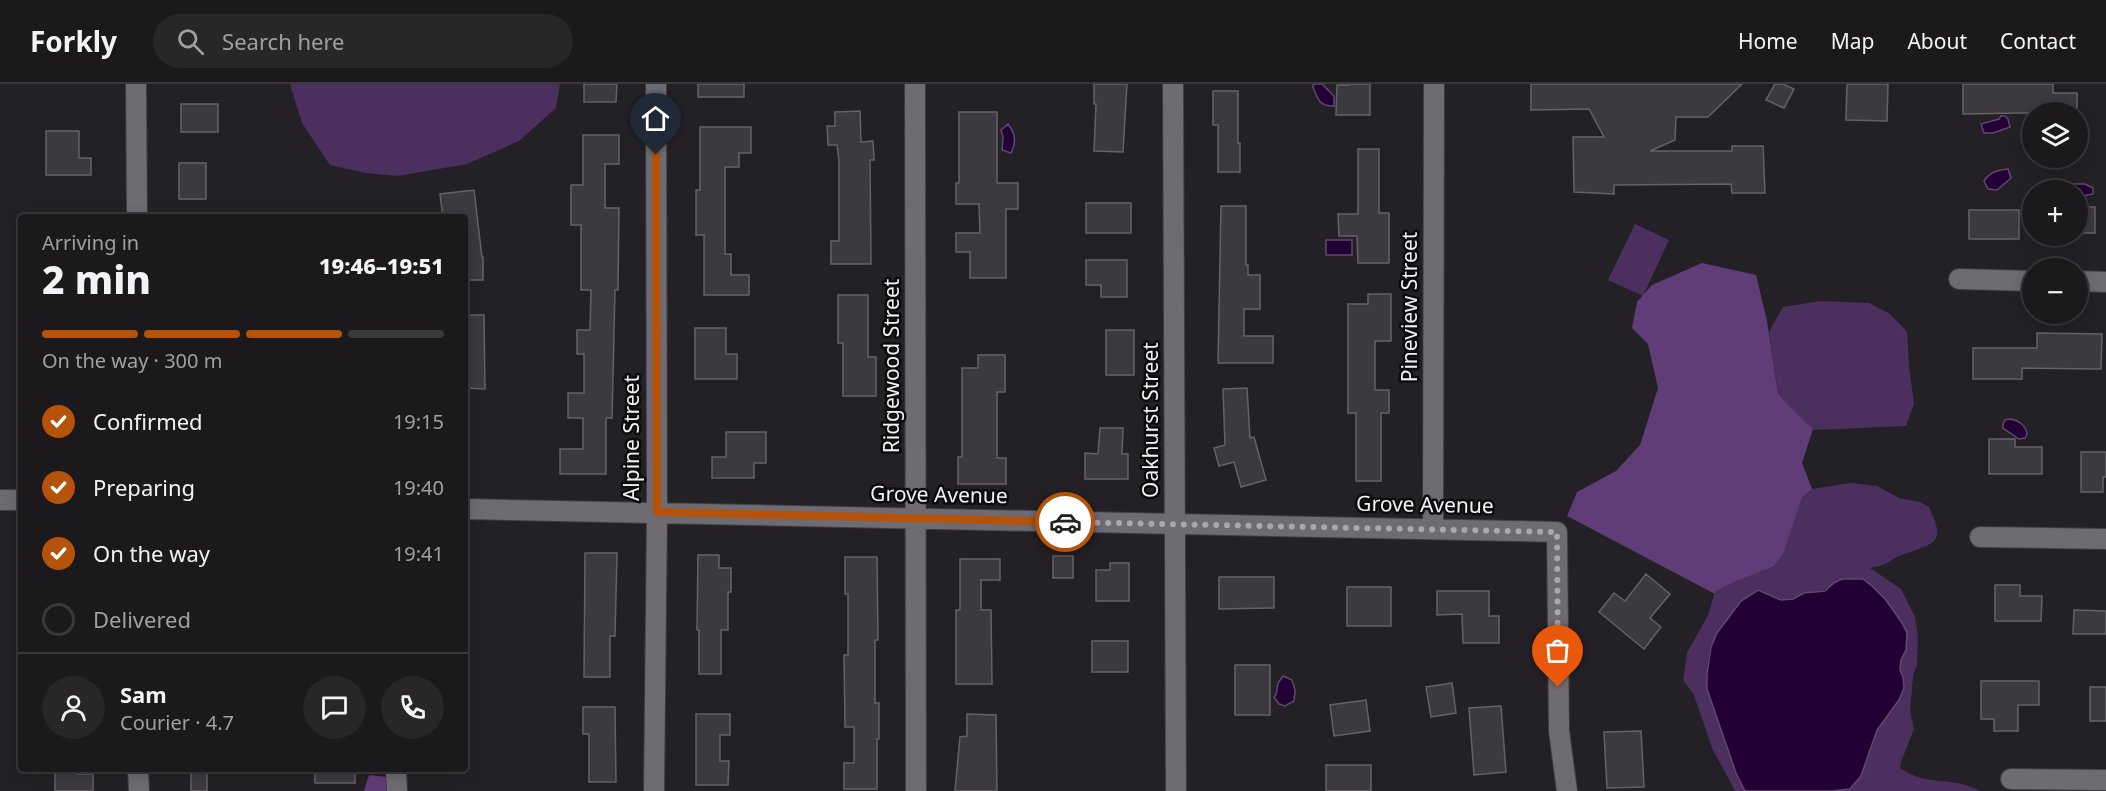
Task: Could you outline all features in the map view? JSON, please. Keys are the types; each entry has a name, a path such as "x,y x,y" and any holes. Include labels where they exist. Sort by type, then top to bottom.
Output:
{"street":[{"path":"136,84 137,214"},
{"name":"Alpine Street","path":"654,791 657,512 656,84"},
{"name":"Ridgewood Street","path":"915,84 916,791"},
{"name":"Oakhurst Street","path":"1173,84 1176,791"},
{"name":"Pineview Street","path":"1433,529 1434,84"},
{"path":"1959,279 2022,281"},
{"path":"2088,281 2106,282"},
{"path":"0,500 18,500"},
{"name":"Grove Avenue","path":"468,509 1557,532 1559,732 1567,791"},
{"path":"1980,537 2106,539"},
{"path":"138,772 138,791"},
{"path":"396,772 397,791"},
{"path":"2011,779 2106,780"}],"shaded area":[{"path":"290,84 560,84 556,108 519,141 467,164 398,176 366,173 330,165 302,123"},
{"path":"1316,84 1322,84 1334,96 1334,106 1325,105 1320,101 1313,87"},
{"path":"2001,116 2008,119 2010,127 1993,133 1984,133 1981,124 1999,119"},
{"path":"1008,124 1013,131 1014,138 1011,153 1002,150 1001,130"},
{"path":"2008,169 2011,178 1997,190 1988,189 1984,181 1989,175"},
{"path":"2088,186 2093,188 2093,194 2088,195"},
{"path":"1635,224 1669,240 1643,296 1608,280"},
{"path":"1326,240 1352,240 1352,255 1326,255"},
{"path":"1702,263 1756,275 1767,321 1778,394 1813,429 1802,463 1812,489 1802,498 1784,552 1774,566 1732,583 1715,594 1567,516 1577,492 1616,471 1640,445 1658,388 1648,344 1632,328 1637,302 1652,285"},
{"path":"1820,301 1869,303 1890,314 1907,332 1914,404 1906,426 1814,430 1778,394 1769,332 1783,307"},
{"path":"2010,419 2023,426 2027,434 2025,438 2019,439 2003,428 2005,420"},
{"path":"1850,483 1877,486 1899,498 1920,502 1929,507 1937,528 1935,540 1930,544 1898,556 1883,565 1870,568 1901,589 1915,617 1918,637 1917,664 1913,677 1910,711 1914,729 1900,768 1920,778 1970,786 1980,791 1831,791 1839,789 1873,744 1876,730 1899,700 1904,688 1900,670 1901,660 1906,650 1834,583 1822,590 1787,599 1771,595 1729,620 1718,632 1711,645 1708,675 1713,705 1745,791 1735,791 1712,748 1694,695 1683,680 1687,653 1708,615 1715,592 1774,565 1784,552 1802,498 1812,489"},
{"path":"1842,579 1863,579 1872,586 1886,600 1907,633 1906,650 1901,660 1900,670 1904,688 1899,700 1877,730 1861,776 1850,789 1745,791 1736,773 1707,689 1711,647 1717,633 1741,601 1758,590 1781,600 1793,599 1804,593 1825,591"},
{"path":"1283,676 1292,680 1295,690 1294,701 1285,706 1279,704 1274,697 1278,683"},
{"path":"369,775 387,777 387,791 364,791"}],"building":[{"path":"584,84 617,84 616,102 584,102"},
{"path":"698,84 744,84 744,97 698,97"},
{"path":"1094,84 1127,84 1123,152 1094,151 1096,104 1094,104"},
{"path":"1370,84 1370,115 1336,115 1337,85"},
{"path":"1531,84 1742,84 1708,117 1676,117 1675,140 1650,151 1732,151 1732,146 1763,146 1765,193 1732,193 1731,184 1614,185 1614,194 1574,192 1573,137 1604,137 1589,109 1531,110"},
{"path":"1775,84 1783,84 1794,89 1784,108 1766,100"},
{"path":"1847,84 1888,84 1887,121 1846,120"},
{"path":"1963,84 2053,84 2053,93 2077,93 2077,102 2022,102 2022,113 1963,114"},
{"path":"1213,91 1238,91 1240,172 1218,172 1218,125 1213,125"},
{"path":"181,104 218,104 218,132 181,132"},
{"path":"860,111 861,142 873,141 874,160 870,160 871,264 831,264 831,241 839,241 839,161 837,145 828,145 827,126 835,126 835,112"},
{"path":"959,112 997,112 997,183 1018,183 1018,209 1006,209 1006,278 970,278 970,252 956,252 956,233 980,233 979,204 956,204 956,183 959,183"},
{"path":"700,127 751,127 751,153 739,153 739,167 725,167 725,254 731,254 731,275 749,275 749,295 704,295 704,235 696,235 696,190 700,190"},
{"path":"46,131 79,131 79,158 91,158 91,175 46,175"},
{"path":"583,135 619,135 619,164 605,164 605,208 619,208 612,418 606,418 606,474 560,474 560,449 583,449 583,418 568,418 568,393 584,393 584,354 577,354 577,330 590,330 591,290 581,290 581,225 571,225 571,185 583,185"},
{"path":"1358,149 1379,149 1379,213 1389,213 1389,263 1358,263 1357,236 1339,236 1338,214 1358,214"},
{"path":"179,163 206,163 206,199 179,199"},
{"path":"474,190 483,257 483,280 468,280 468,214 442,214 440,194"},
{"path":"1086,203 1131,203 1131,233 1086,233"},
{"path":"1221,206 1246,206 1246,265 1248,265 1248,275 1260,275 1260,309 1244,309 1244,336 1273,336 1273,363 1218,363"},
{"path":"2088,207 2095,207 2095,233 2088,233"},
{"path":"1969,210 2019,210 2019,239 1969,239"},
{"path":"1086,260 1127,260 1127,297 1101,297 1101,285 1086,285"},
{"path":"1368,294 1391,294 1391,341 1375,341 1375,390 1389,390 1389,413 1381,413 1381,481 1356,481 1356,413 1348,413 1348,304 1368,304"},
{"path":"838,295 868,295 868,357 876,357 876,396 843,396 843,343 838,343"},
{"path":"468,315 484,315 485,389 468,388"},
{"path":"695,328 726,328 726,354 737,354 737,379 695,379"},
{"path":"1106,330 1134,330 1134,375 1106,375"},
{"path":"2037,333 2102,334 2101,369 2022,368 2022,379 1973,379 1973,348 2037,348"},
{"path":"978,355 1005,355 1005,392 997,392 997,458 1006,458 1006,484 958,484 958,457 962,457 962,368 978,368"},
{"path":"1247,388 1250,438 1254,437 1266,480 1241,487 1234,462 1219,466 1214,448 1225,445 1223,389"},
{"path":"1100,428 1123,428 1122,454 1128,454 1128,479 1085,479 1085,453 1098,454"},
{"path":"726,432 766,432 766,463 754,463 754,478 712,478 712,457 726,457"},
{"path":"1989,439 2015,439 2015,447 2042,447 2042,474 1989,474"},
{"path":"2081,452 2106,452 2106,477 2103,477 2103,492 2081,492"},
{"path":"585,553 617,553 615,636 610,636 610,677 584,677"},
{"path":"698,555 719,555 719,568 731,568 731,592 728,592 728,630 721,630 721,674 699,674"},
{"path":"1053,556 1073,556 1073,578 1053,578"},
{"path":"845,557 877,557 878,640 875,640 875,703 879,703 879,739 877,739 877,789 844,789 844,763 854,763 854,727 845,727 844,655 848,655 848,594 845,594"},
{"path":"960,559 1000,559 1000,580 981,580 981,610 991,610 992,684 956,684 956,610 960,610"},
{"path":"1110,563 1129,563 1129,601 1096,601 1096,570 1110,570"},
{"path":"1646,574 1670,594 1650,618 1661,627 1644,649 1599,612 1614,593 1625,601"},
{"path":"1219,577 1274,577 1274,608 1219,609"},
{"path":"1995,585 2020,585 2020,596 2042,596 2041,621 1995,621"},
{"path":"1347,587 1391,587 1391,626 1347,626"},
{"path":"1437,591 1489,591 1489,616 1499,616 1499,643 1463,643 1462,614 1437,615"},
{"path":"2074,610 2106,611 2106,634 2073,634"},
{"path":"1092,641 1128,641 1128,672 1092,672"},
{"path":"1235,665 1270,665 1270,715 1235,715"},
{"path":"1981,681 2039,681 2039,705 2018,705 2018,731 1994,731 1994,719 1981,719"},
{"path":"1452,683 1456,713 1431,717 1426,687"},
{"path":"2090,687 2106,687 2106,721 2090,721"},
{"path":"1366,700 1370,731 1334,736 1330,705"},
{"path":"1501,706 1506,772 1474,775 1469,708"},
{"path":"583,707 615,707 616,782 589,782 589,734 583,734"},
{"path":"696,714 730,714 730,735 720,735 720,761 729,761 728,785 696,785"},
{"path":"967,714 996,715 997,791 955,791 960,737 967,736"},
{"path":"1641,731 1644,787 1607,788 1604,732"},
{"path":"1326,765 1371,765 1371,791 1326,791"},
{"path":"55,772 93,774 93,791 55,791"},
{"path":"191,772 207,772 207,791 191,791"},
{"path":"315,772 355,772 355,783 315,783"}],"way so far":[{"path":"1065,522 1557,532 1558,687"}],"route":[{"path":"656,155 657,512 1065,522"}]}
